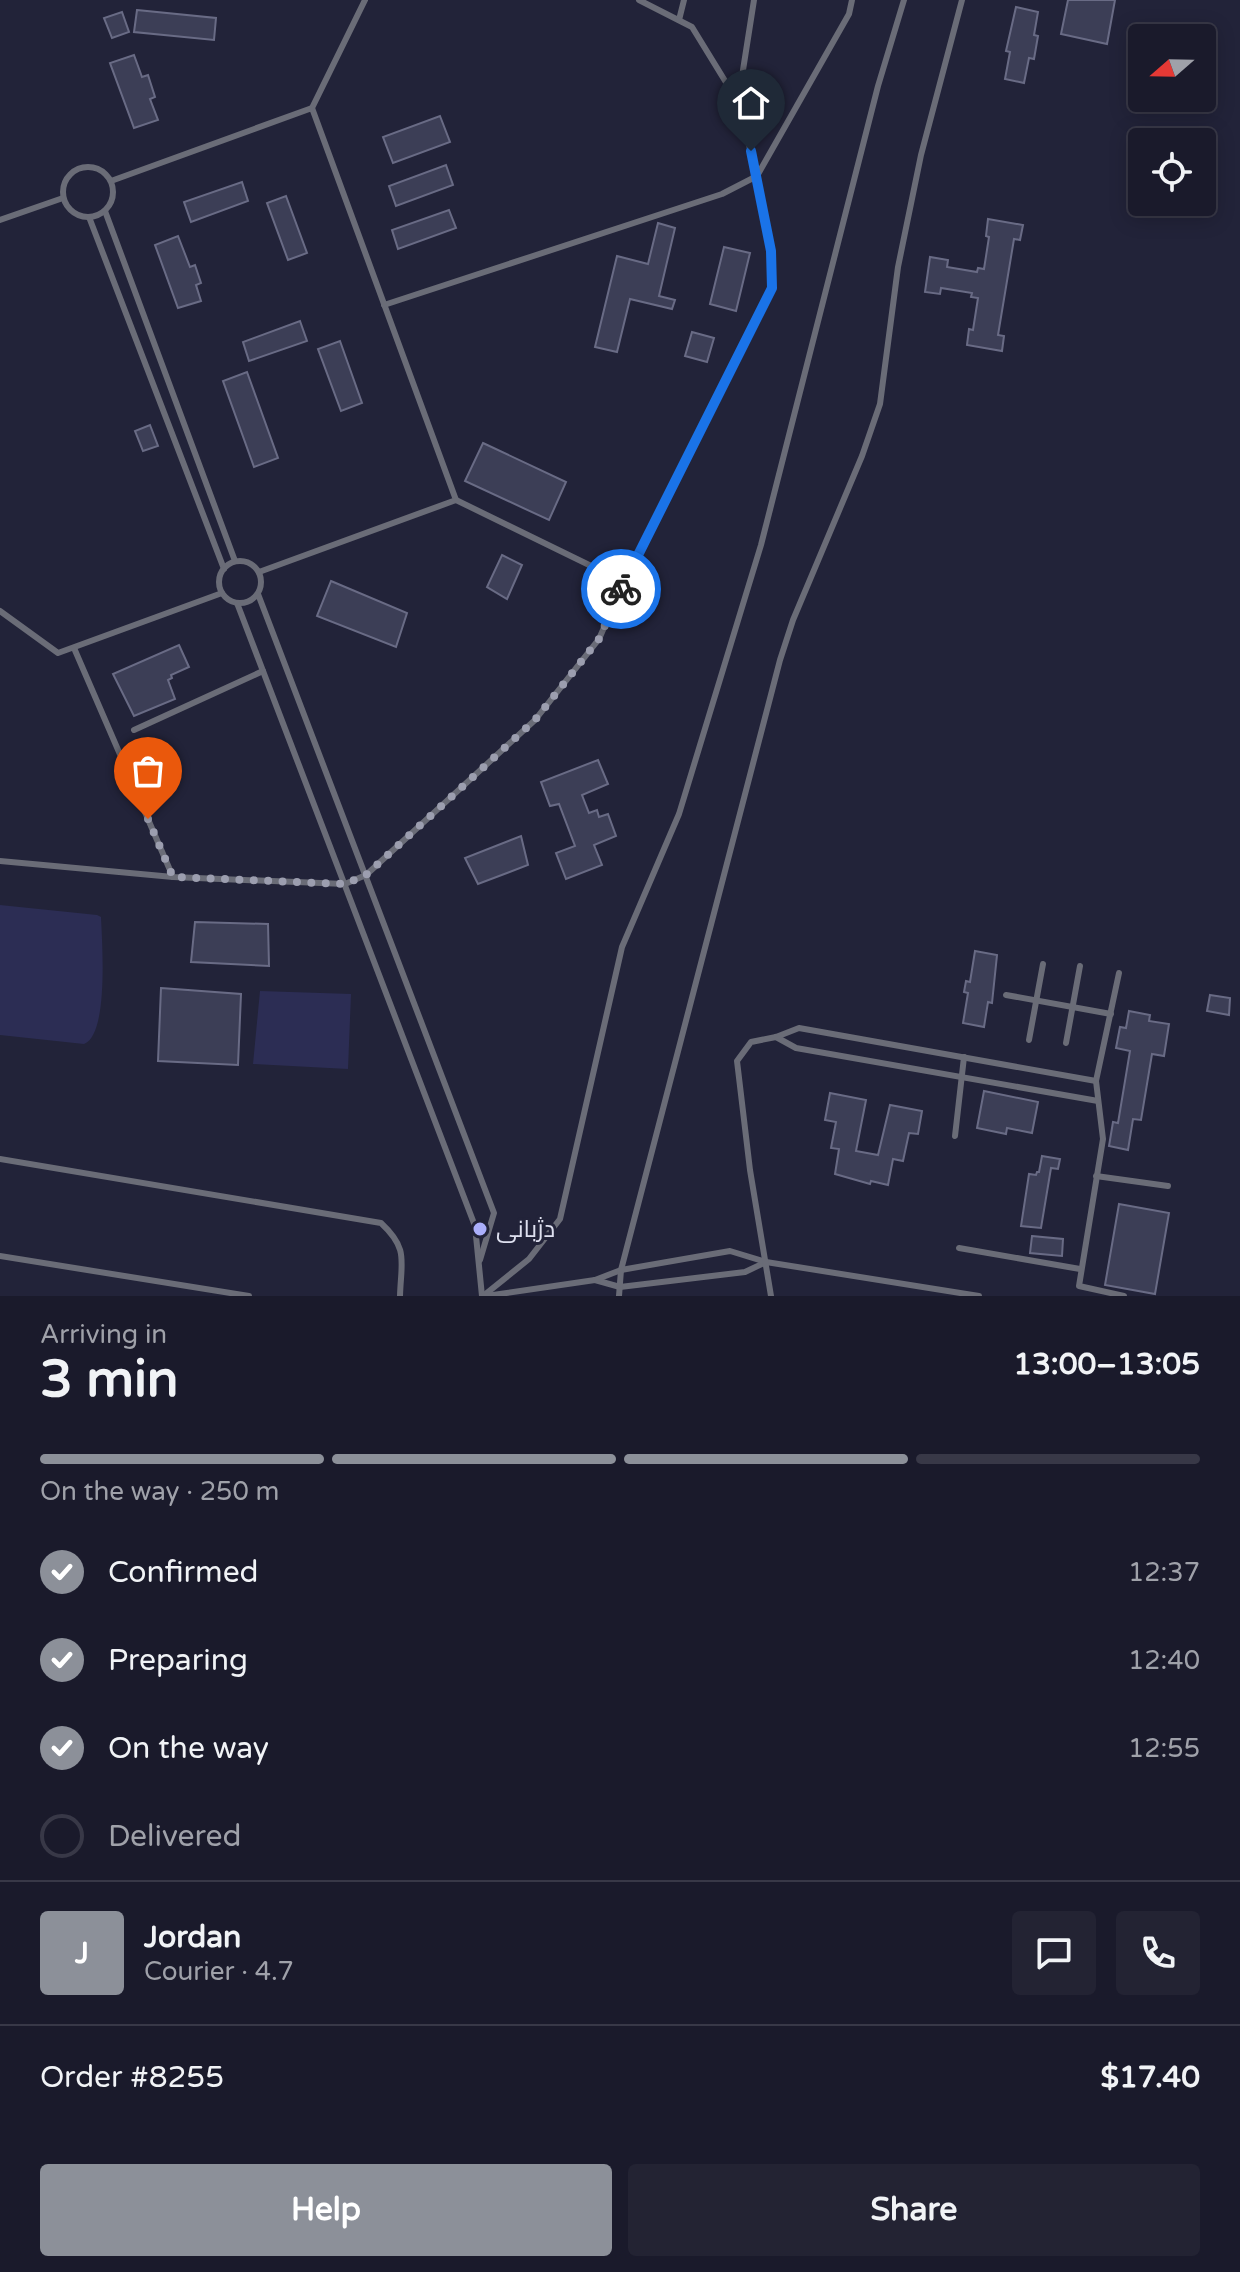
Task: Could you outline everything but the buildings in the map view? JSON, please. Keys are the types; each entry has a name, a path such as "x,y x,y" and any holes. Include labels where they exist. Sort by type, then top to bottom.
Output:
{"lane":[{"path":"111,181 312,108 365,0"},
{"path":"0,861 173,877 345,884 366,875 535,720 599,639 624,582 772,288 771,251 757,176 738,102 692,27 639,0"},
{"path":"679,20 684,0"},
{"path":"738,102 754,0"},
{"path":"384,305 722,194 757,176 849,14 852,0"},
{"path":"484,1296 529,1259 560,1219 622,947 679,814 761,545 878,86 904,0"},
{"path":"619,1296 621,1270 780,660 793,620 862,456 880,404 898,267 921,155 962,0"},
{"path":"312,108 456,500 624,582"},
{"path":"100,169 111,181 113,197 105,211 89,217 73,212 63,198 65,182 76,170 100,169"},
{"path":"0,220 63,198"},
{"path":"105,211 235,561"},
{"path":"89,217 224,569"},
{"path":"259,572 456,500"},
{"path":"479,1263 494,1213 258,594 261,583 259,572 249,563 235,561 224,569 219,581 222,593 237,603 475,1226 479,1263 484,1296"},
{"path":"0,611 58,653 222,593"},
{"path":"237,603 249,601 258,594"},
{"path":"74,648 173,877"},
{"path":"134,730 263,671"},
{"path":"1029,1040 1043,964"},
{"path":"1066,1043 1080,966"},
{"path":"1119,973 1096,1081 1103,1139 1079,1286 1124,1296"},
{"path":"1006,995 1111,1014"},
{"path":"771,1296 750,1170 737,1061 751,1042 799,1028 1096,1081"},
{"path":"776,1037 796,1048 1098,1101"},
{"path":"955,1136 964,1057"},
{"path":"0,1159 381,1223 397,1238 401,1248 400,1296"},
{"path":"1096,1176 1168,1186"},
{"path":"959,1248 1080,1269"},
{"path":"484,1296 595,1280 621,1270 730,1251 766,1262 979,1296"},
{"path":"0,1256 212,1293 249,1296"},
{"path":"595,1280 620,1287 745,1272 766,1262"}],"shaded area":[{"path":"0,905 101,917 101,1006 92,1037 84,1044 0,1035"},
{"path":"260,991 351,994 348,1069 253,1064"}],"way so far":[{"path":"148,819 173,877 345,884 366,875 535,720 599,639 621,589"}],"place":[{"name":"دژبانی","path":"480,1229"}],"route":[{"path":"621,589 772,288 771,251 751,151"}]}
